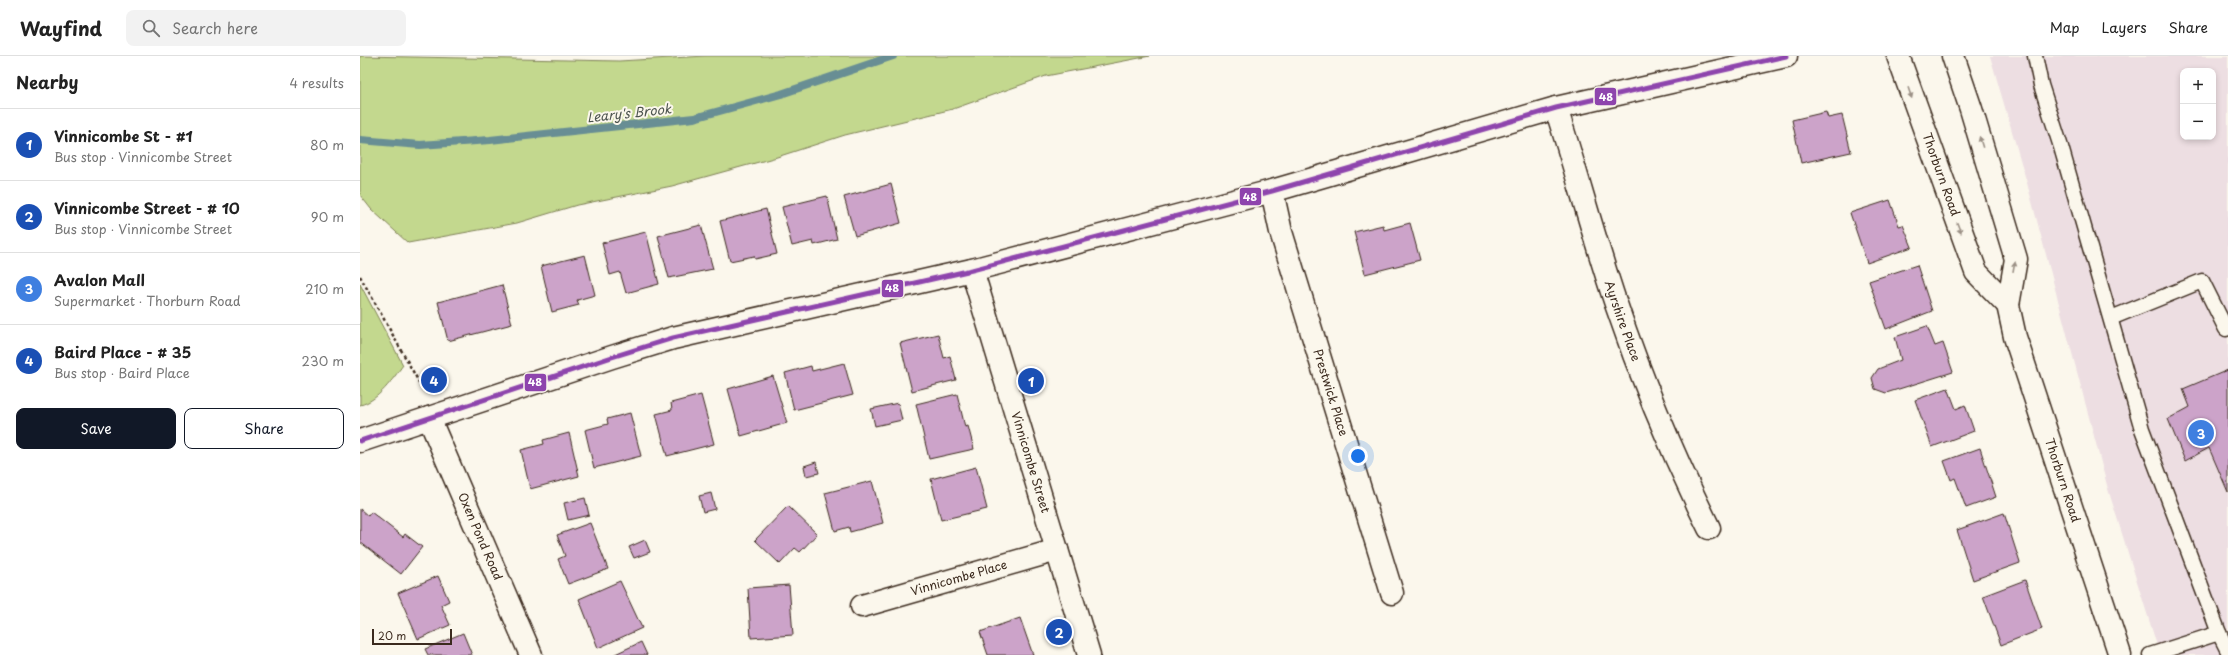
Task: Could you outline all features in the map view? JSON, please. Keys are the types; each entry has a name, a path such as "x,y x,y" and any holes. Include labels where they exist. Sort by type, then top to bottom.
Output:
{"street":[{"path":"360,441 598,361 673,338 972,270 1272,191 1556,108 1786,56"},
{"name":"Thorburn Road","path":"1898,56 1976,272 2008,305"},
{"name":"Thorburn Road","path":"1953,56 1971,109 2016,260 2008,305 2015,337 2120,655"},
{"name":"Ayrshire Place","path":"1556,108 1615,303 1634,358 1666,438 1709,528"},
{"name":"Prestwick Place","path":"1272,191 1281,232 1392,593"},
{"name":"Vinnicombe Street","path":"972,270 1089,655"},
{"name":"Oxen Pond Road","path":"429,418 531,655"},
{"name":"Vinnicombe Place","path":"862,606 1057,550"}],"lane":[{"path":"2035,56 2040,85 2061,147 2142,429 2219,633 2228,651"},
{"path":"2110,318 2202,281 2226,329 2228,328"},
{"path":"2150,655 2219,633"}],"path":[{"path":"360,276 412,371 425,390"}],"shaded area":[{"path":"1990,56 2228,56 2228,655 2160,655 2108,489 2027,183"}],"green space":[{"path":"360,56 619,61 706,56 1150,56 1046,76 953,109 845,135 777,157 672,186 577,205 517,223 408,243 371,209 360,195"},
{"path":"360,284 403,365 390,383 379,394 367,403 360,405"}],"building":[{"path":"1826,112 1828,118 1842,115 1851,152 1801,163 1792,120"},
{"path":"891,184 901,223 855,236 844,197"},
{"path":"827,196 837,239 814,245 813,241 792,246 782,207"},
{"path":"1890,200 1899,226 1903,225 1912,247 1867,263 1850,213"},
{"path":"766,209 777,254 755,259 754,256 730,261 720,221"},
{"path":"1410,223 1420,260 1365,274 1354,232 1383,225 1384,230"},
{"path":"701,225 713,269 669,278 658,236"},
{"path":"646,232 659,284 626,293 620,272 610,275 602,243"},
{"path":"585,255 595,295 577,300 579,305 552,312 541,266"},
{"path":"1917,265 1932,311 1886,329 1869,281"},
{"path":"502,285 512,324 448,341 438,302"},
{"path":"1927,326 1935,346 1943,343 1953,372 1886,393 1875,389 1872,378 1878,369 1901,360 1895,337"},
{"path":"938,334 944,358 950,356 956,380 912,391 900,343"},
{"path":"844,363 853,395 794,410 785,373 811,366 812,371"},
{"path":"2228,370 2228,492 2209,448 2185,461 2168,419 2190,407 2183,389"},
{"path":"773,376 787,423 741,436 728,389"},
{"path":"1948,388 1956,409 1965,405 1974,431 1932,447 1915,400"},
{"path":"957,394 965,427 968,426 974,449 929,459 916,404"},
{"path":"701,395 714,444 667,456 656,414 672,410 671,403"},
{"path":"898,403 902,420 875,426 871,409"},
{"path":"630,413 641,456 594,468 585,430 608,424 607,419"},
{"path":"569,433 579,476 530,489 521,450 544,444 543,440"},
{"path":"1980,448 1996,497 1966,508 1955,478 1951,480 1944,461"},
{"path":"816,462 819,473 806,476 804,466"},
{"path":"976,467 987,509 941,520 931,479"},
{"path":"872,481 883,523 850,532 849,527 835,531 825,493"},
{"path":"711,493 715,509 703,512 699,496"},
{"path":"585,498 589,515 568,520 564,503"},
{"path":"788,506 817,534 800,552 795,548 780,564 755,540"},
{"path":"360,509 368,516 371,512 403,537 405,534 422,547 401,574 360,542"},
{"path":"2004,513 2020,563 1973,580 1957,530"},
{"path":"590,523 608,569 568,584 558,559 565,556 557,535"},
{"path":"645,540 650,552 634,558 629,547"},
{"path":"438,576 449,601 441,605 450,625 418,639 398,593"},
{"path":"2025,580 2042,629 2001,645 1983,596"},
{"path":"620,581 642,628 598,648 579,599"},
{"path":"789,585 793,635 751,638 748,588"},
{"path":"1020,618 1033,655 988,655 980,632"},
{"path":"463,633 472,655 428,655 425,649"},
{"path":"641,642 647,655 613,655"}],"waterway":[{"name":"Leary's Brook","path":"360,140 420,145 490,140 694,118 781,94 893,56"}],"transit line":[{"name":"48","path":"360,441 673,338 972,270 1272,191 1556,108 1786,56"}],"place":[{"name":"Baird Place - # 35","path":"434,380"},
{"name":"Vinnicombe St - #1","path":"1031,381"},
{"name":"Avalon Mall","path":"2201,433"},
{"name":"Vinnicombe Street - # 10","path":"1059,632"}]}
